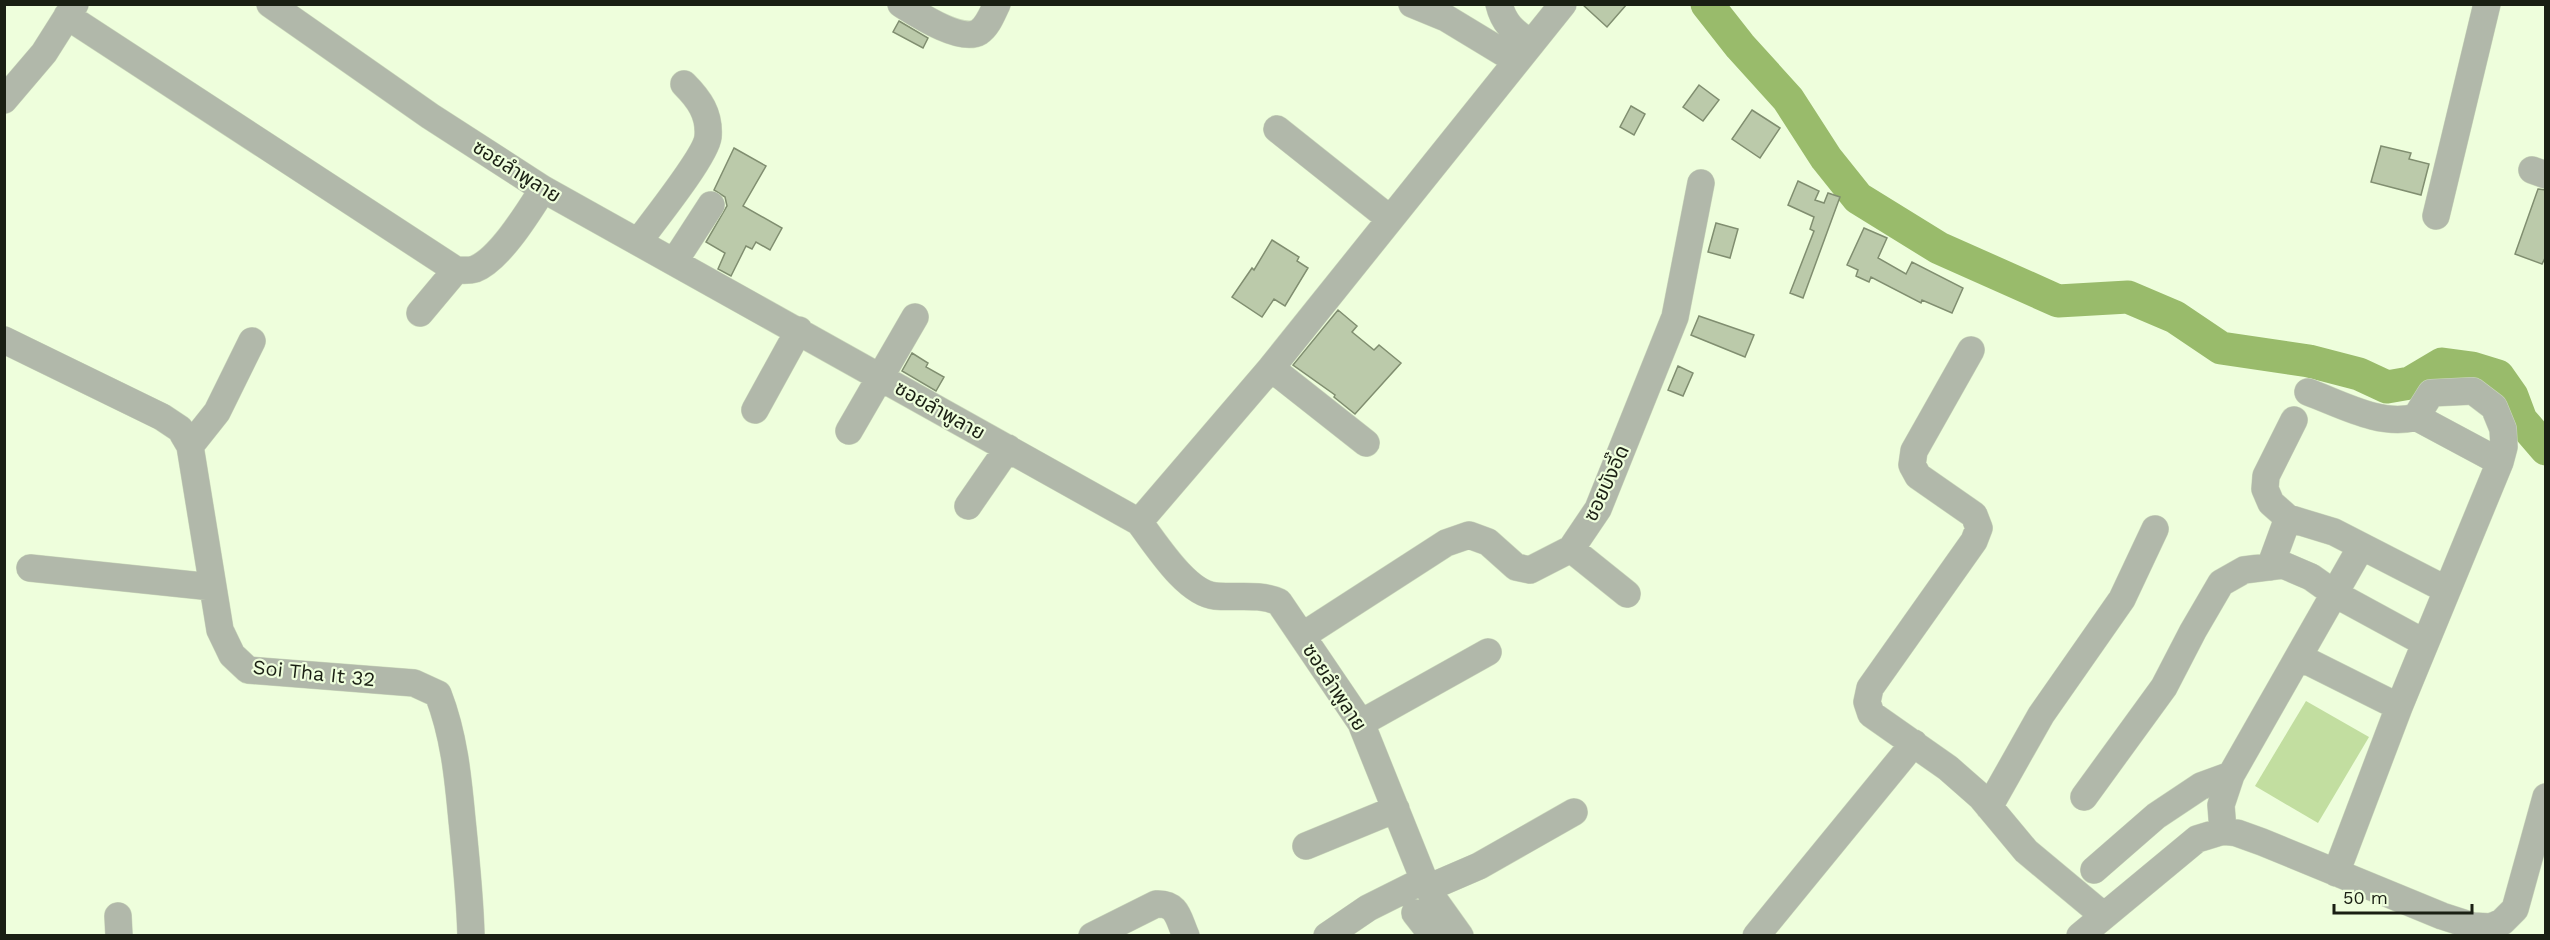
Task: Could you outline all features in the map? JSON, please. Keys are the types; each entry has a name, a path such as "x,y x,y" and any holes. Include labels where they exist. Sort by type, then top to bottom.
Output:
{"street":[{"name":"ซอยลำพูลาย","path":"270,4 430,116 543,189 1139,522 1186,580 1199,591 1212,596 1267,597 1279,602 1361,723 1426,884 1460,936"},
{"path":"900,4 936,24 966,35 978,32 988,22 997,4"},
{"path":"1412,4 1524,53"},
{"path":"1499,4 1502,19 1524,53"},
{"path":"1139,522 1271,368 1563,4"},
{"path":"2436,216 2487,4"},
{"path":"4,100 44,53 71,10 456,270 478,268 491,257 524,219 543,189"},
{"path":"638,242 699,157 708,140 706,114 700,101 684,84"},
{"path":"1277,129 1390,219"},
{"name":"ซอยบังอี๊ด","path":"1302,636 1446,543 1461,538 1469,536 1488,542 1516,567 1530,570 1571,549 1598,508 1675,317 1701,183"},
{"path":"674,262 711,205"},
{"path":"420,313 456,270"},
{"path":"849,431 879,375 915,317"},
{"path":"755,410 799,330"},
{"path":"4,340 162,417 180,429 190,446 217,412 252,341"},
{"path":"1971,350 1914,451 1912,465 1918,476 1974,515 1978,528 1974,541 1870,688 1867,702 1871,714 1948,768 1989,807 2026,851 2104,916"},
{"path":"1271,368 1366,443"},
{"path":"2308,392 2387,420 2405,420 2416,417 2431,393 2473,391 2494,407 2503,429 2504,447 2500,462 2399,708 2336,873"},
{"path":"2416,417 2500,462"},
{"path":"2294,420 2266,476 2265,489 2271,503 2288,518 2334,532 2447,590"},
{"name":"Soi Tha It 32","path":"190,446 220,630 232,655 248,670 414,682 438,694 449,720 456,756 470,900 471,936"},
{"path":"968,506 1008,448"},
{"path":"2270,567 2288,518"},
{"path":"1989,807 2041,715 2122,599 2155,529"},
{"path":"2223,831 2221,805 2231,776 2361,547"},
{"path":"1571,549 1627,594"},
{"path":"2084,796 2164,687 2221,583 2244,570 2283,565 2311,577 2335,594 2426,643"},
{"path":"30,568 212,587"},
{"path":"1361,723 1488,652"},
{"path":"2299,657 2399,708"},
{"path":"1756,936 1914,743"},
{"path":"2094,870 2156,816 2201,786 2231,776"},
{"path":"2080,936 2197,838 2223,831 2254,839 2442,916 2490,931 2515,909 2546,797"},
{"path":"1306,846 1396,809"},
{"path":"1327,936 1368,908 1426,884 1479,866 1574,812"},
{"path":"1092,936 1156,904 1166,904 1174,908 1186,936"},
{"path":"1415,913 1433,936"}],"green space":[{"path":"2306,701 2369,737 2318,823 2255,786"}],"building":[{"path":"1582,4 1627,4 1607,27"},
{"path":"899,21 928,38 923,48 893,32"},
{"path":"1699,85 1719,100 1703,121 1683,107"},
{"path":"1631,106 1645,114 1634,135 1620,127"},
{"path":"1752,110 1780,128 1760,158 1732,139"},
{"path":"2381,146 2411,153 2409,159 2429,164 2421,195 2371,182"},
{"path":"734,148 766,166 743,206 782,228 770,250 756,242 752,249 746,246 731,276 718,269 725,253 706,242 727,206 725,197 714,190"},
{"path":"1798,181 1819,191 1815,200 1824,203 1828,193 1840,197 1803,298 1790,293 1814,231 1810,229 1814,217 1788,205"},
{"path":"2538,189 2546,190 2546,256 2542,264 2515,254"},
{"path":"1716,223 1738,229 1730,258 1708,252"},
{"path":"1864,228 1887,238 1878,258 1906,274 1912,262 1963,288 1952,313 1922,300 1921,303 1871,277 1869,282 1856,276 1858,270 1847,265"},
{"path":"1272,240 1299,257 1297,261 1308,268 1285,306 1274,299 1262,317 1232,297 1252,268 1254,270"},
{"path":"1338,310 1357,326 1352,332 1374,350 1379,345 1401,363 1355,414 1334,397 1335,395 1293,365"},
{"path":"1699,316 1754,335 1745,357 1691,335"},
{"path":"912,353 928,363 926,367 944,377 936,391 902,371"},
{"path":"1678,366 1693,373 1683,396 1668,390"}],"waterway":[{"path":"1707,4 1740,46 1788,99 1826,158 1858,198 1939,248 2058,301 2128,297 2175,317 2221,348 2309,361 2359,374 2387,387 2410,383 2442,364 2472,368 2498,376 2512,396 2521,420 2546,449"}]}
